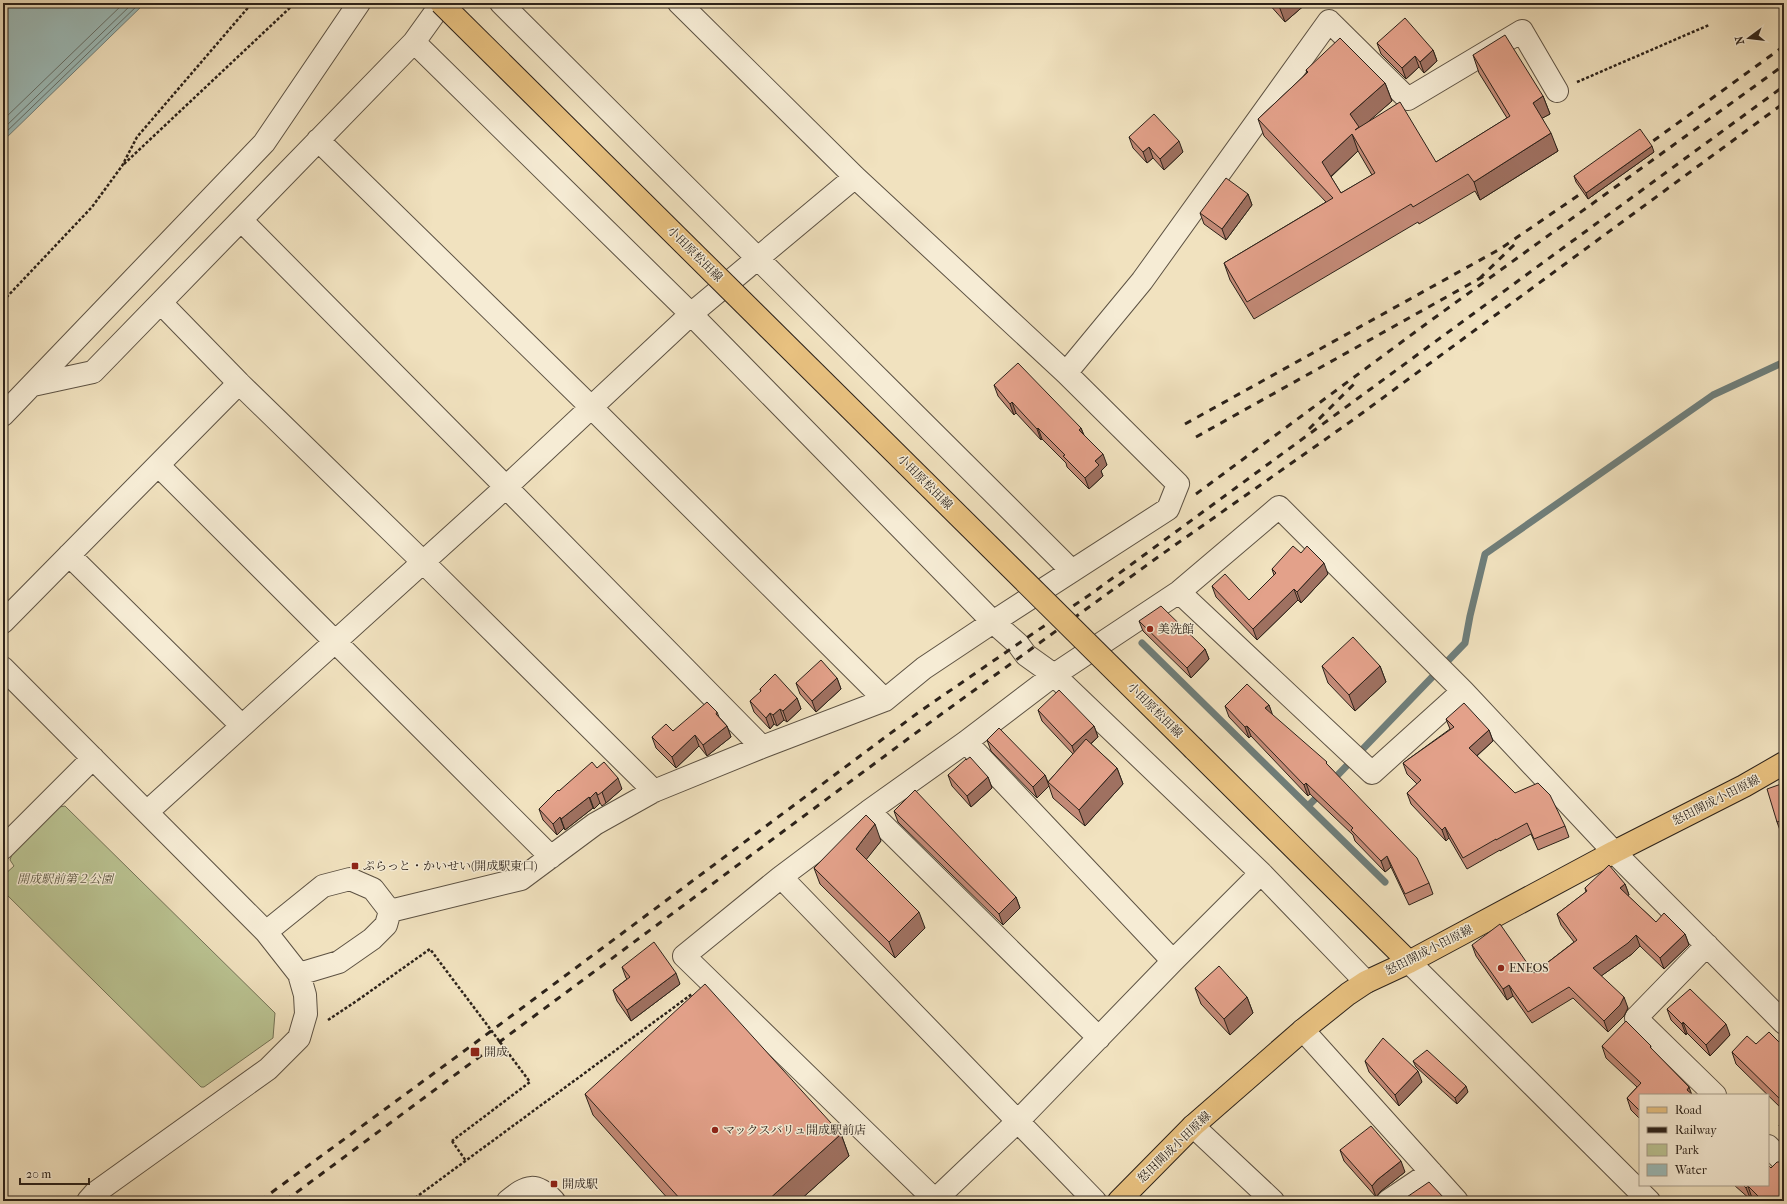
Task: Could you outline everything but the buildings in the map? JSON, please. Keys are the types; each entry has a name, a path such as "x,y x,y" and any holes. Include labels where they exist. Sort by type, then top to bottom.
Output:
{"main road":[{"name":"小田原松田線","path":"441,3 1409,962"},
{"name":"怒田開成小田原線","path":"1119,1201 1194,1126 1302,1030 1366,982 1409,962 1614,852 1744,786 1784,763"}],"street":[{"path":"3,415 33,386 264,143 359,3"},
{"path":"33,386 93,372 414,42 441,3"},
{"path":"501,3 756,259 1072,571"},
{"path":"390,912 521,879 595,824 654,791 762,747 885,700 924,668 1168,509 1178,484 1066,373 854,177 679,3"},
{"path":"1066,373 1142,280 1329,21 1408,99 1522,31 1557,91"},
{"path":"414,42 691,314 993,622 1018,644 1026,654 1054,675 1261,873 1366,982"},
{"path":"318,140 591,407 885,700"},
{"path":"147,812 506,487 691,314 854,177"},
{"path":"241,220 762,747"},
{"path":"161,303 239,382 654,791"},
{"path":"3,622 239,382"},
{"path":"158,465 551,858"},
{"path":"1261,873 1173,961 1018,1121 935,1200 684,956 781,877 869,811 966,742 1054,675 1179,592 1279,506 1463,691 1614,852 1784,1023"},
{"path":"69,555 242,726"},
{"path":"1179,592 1372,773 1463,691"},
{"path":"3,668 266,932 299,974 305,995 306,1014 299,1038 268,1069 96,1193 88,1201"},
{"path":"966,742 1173,961"},
{"path":"3,848 93,758"},
{"path":"869,811 1099,1038"},
{"path":"781,877 1095,1201"},
{"path":"266,932 323,886 350,879 373,889 390,912"},
{"path":"299,974 339,962 372,939 386,924 390,912"},
{"path":"1707,945 1636,1018 1715,1094"},
{"path":"1409,962 1649,1201"},
{"path":"1302,1030 1457,1201"},
{"path":"1194,1126 1273,1201"},
{"path":"1769,1147 1784,1162"},
{"path":"1388,1201 1431,1172"},
{"path":"508,1201 522,1189 533,1187 544,1191 554,1201"}],"path":[{"path":"3,301 92,207 122,166 137,137 252,3"},
{"path":"122,166 295,3"},
{"path":"1557,91 1709,25"},
{"path":"358,1000 430,949 530,1082 452,1141 466,1161"},
{"path":"411,1201 710,980"}],"green space":[{"name":"開成駅前第２公園","path":"65,806 275,1013 273,1038 204,1087 201,1087 3,891 3,876 14,866 10,860 12,854 59,807"}],"water":[{"path":"3,3 145,3 3,141"}],"waterway":[{"path":"1332,781 1465,643 1485,554 1713,395 1784,362"},
{"path":"1142,643 1385,882"},
{"path":"1308,806 1321,793"}],"railway":[{"path":"1642,149 1784,46"},
{"path":"1196,494 1426,324 1784,65"},
{"path":"260,1201 471,1046 919,712 1095,591 1784,86"},
{"path":"285,1201 936,718 1158,557 1350,422 1784,103"},
{"path":"1185,424 1500,249 1592,186"},
{"path":"1479,279 1518,241"},
{"path":"1196,437 1484,276"},
{"path":"1309,429 1357,381"}],"place":[{"name":"美洗館","path":"1150,629"},
{"name":"ぷらっと・かいせい(開成駅東口)","path":"355,866"},
{"name":"ENEOS","path":"1501,968"},
{"name":"開成","path":"475,1052"},
{"name":"マックスバリュ開成駅前店","path":"715,1130"},
{"name":"開成駅","path":"554,1184"}]}
